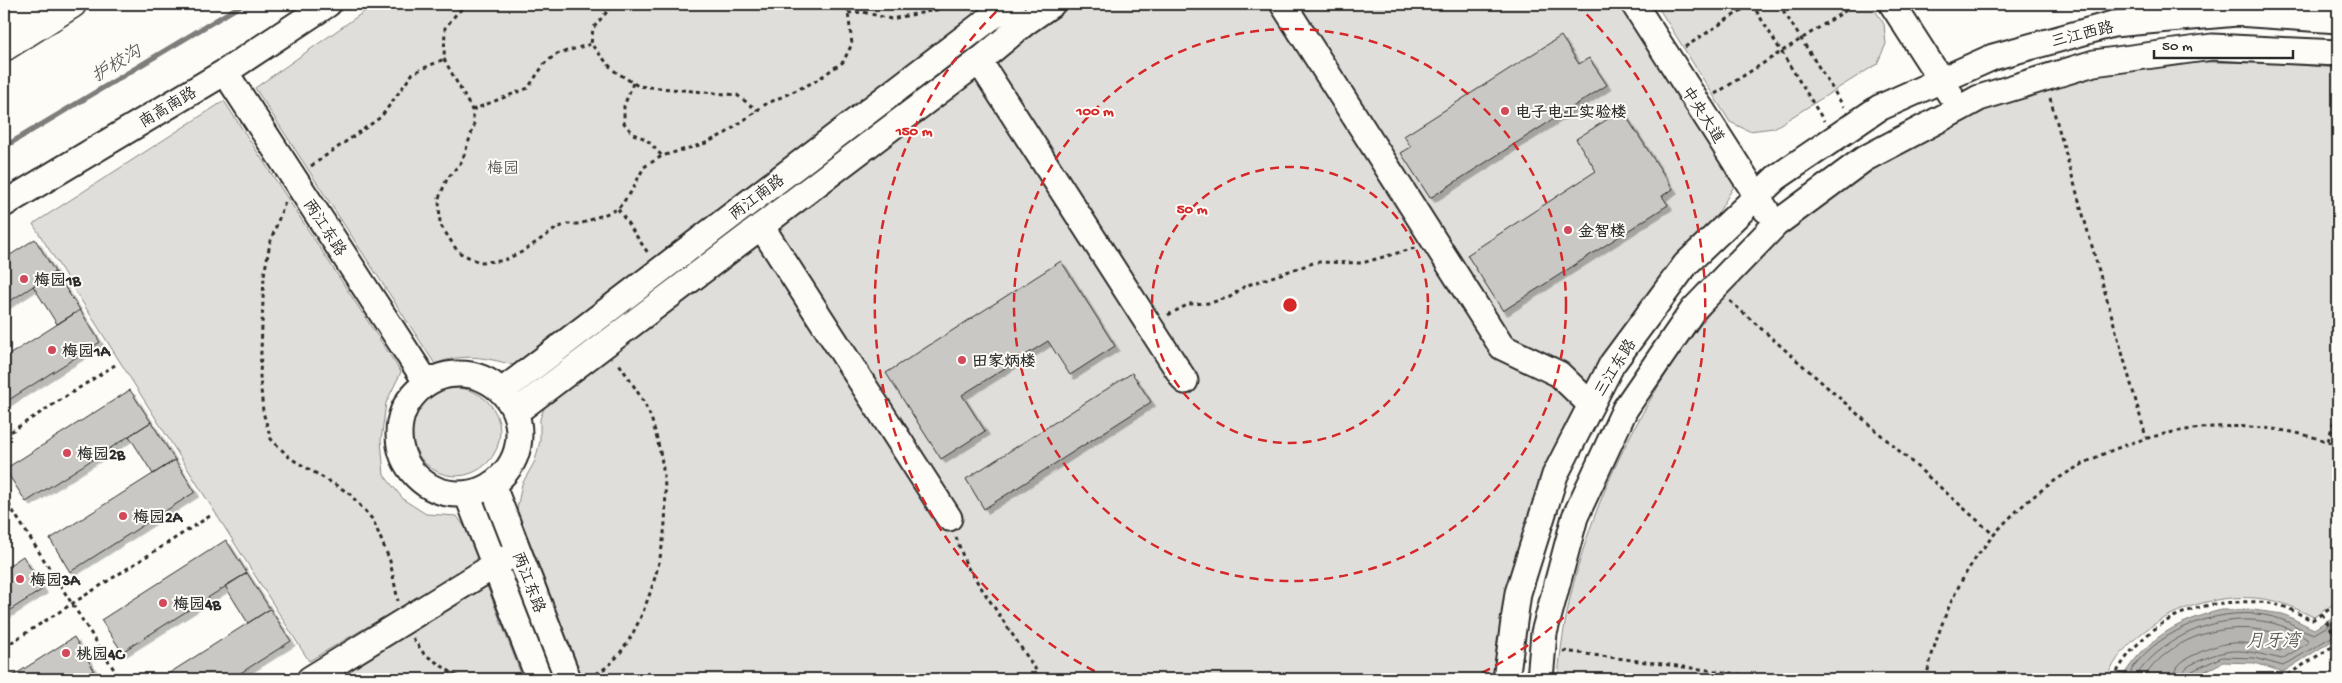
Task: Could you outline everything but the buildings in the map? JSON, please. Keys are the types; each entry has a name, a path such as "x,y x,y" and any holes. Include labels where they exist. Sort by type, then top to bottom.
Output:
{"main road":[{"path":"4,17 25,4"},
{"path":"4,47 72,4"}],"street":[{"name":"南高南路","path":"4,204 225,72 328,4"},
{"name":"两江南路","path":"502,390 826,143 984,11 1012,4"},
{"path":"516,412 980,61 1004,40 1052,4"},
{"path":"1284,4 1502,347 1559,374 1591,405"},
{"name":"中央大道","path":"1634,4 1776,224"},
{"path":"1892,4 1959,108"},
{"name":"三江西路","path":"1845,131 1879,108 1993,56 2113,24 2189,10 2331,19"},
{"path":"984,11 1004,40"},
{"path":"2330,52 2331,19"},
{"name":"三江西路","path":"1864,159 1979,98 2094,63 2212,47 2330,52"},
{"path":"980,61 1185,381"},
{"name":"两江东路","path":"225,72 427,383"},
{"name":"三江东路","path":"1507,674 1518,593 1555,475 1612,364 1686,264 1776,178 1845,131"},
{"path":"826,143 844,164"},
{"name":"三江东路","path":"1541,666 1544,633 1575,517 1625,409 1693,310 1776,224 1864,159"},
{"path":"762,226 949,518"},
{"path":"657,272 667,298"},
{"path":"466,374 485,379 502,390 516,412 520,426 519,446 512,465 499,480 482,491 467,494 442,493 425,484 410,471 401,453 398,433 402,414 412,396 427,383 445,375 466,374"},
{"name":"两江东路","path":"492,484 568,679"},
{"name":"两江东路","path":"467,494 539,679"},
{"path":"1538,528 1570,535"},
{"path":"310,679 518,551"},
{"path":"1507,674 1541,666"}],"path":[{"path":"468,4 456,13 446,28 444,59 472,110 474,126 462,161 447,178 439,198 440,224 458,252 479,262 502,261 522,252 556,228 567,224 580,224 618,209 631,192 644,167 662,156 706,143 726,133 757,110 791,91 814,82 843,62 852,44 847,4"},
{"path":"602,4 612,6 624,4"},
{"path":"848,13 863,12 891,19 965,4"},
{"path":"1668,58 1751,4 1781,51 1845,131"},
{"path":"1779,4 1801,39 1845,131"},
{"path":"1698,104 1856,4"},
{"path":"612,6 593,28 591,44 613,70 638,86 737,95 757,110"},
{"path":"472,110 528,88 545,63 557,54 591,44"},
{"path":"444,59 413,73 380,117 294,178 270,243 264,274 260,377 262,412 271,439 290,458 349,493 373,520 390,561 402,622 424,654 461,679"},
{"path":"2044,78 2146,437"},
{"path":"632,83 624,106 624,123 632,134 646,139 662,156"},
{"path":"618,209 647,252 657,272"},
{"path":"1146,322 1172,313 1189,304 1210,303 1230,297 1245,286 1316,262 1362,263 1399,254 1435,241"},
{"path":"1715,287 1994,535"},
{"path":"586,679 608,665 626,643 639,620 662,553 666,521 663,471 652,421 642,400 606,344"},
{"path":"4,436 115,365"},
{"path":"2328,441 2338,408"},
{"path":"1926,679 1931,656 1947,610 1967,573 1994,535 2027,503 2062,475 2101,454 2146,437 2194,428 2245,426 2286,430 2338,445"},
{"path":"4,497 120,679"},
{"path":"4,647 210,516"},
{"path":"949,518 966,565 1042,679"},
{"path":"2113,679 2122,661 2149,632 2185,610 2218,602 2253,601 2283,607 2312,620 2338,604"},
{"path":"2281,679 2338,642 2322,614"},
{"path":"1541,666 1776,679"}],"green space":[{"name":"梅园","path":"375,4 968,4 974,14 513,365 474,357 455,358 435,364 255,88"},
{"path":"1071,4 1624,4 1737,181 1717,215 1683,254 1574,412 1500,679 583,679 517,509 522,484 535,461 540,441 540,419 548,398 1034,28"},
{"path":"1656,4 1871,4 1884,24 1886,44 1877,64 1774,128 1749,131 1730,122"},
{"path":"2206,62 2272,63 2338,68 2338,601 2314,617 2282,603 2254,598 2229,598 2203,603 2178,611 2156,623 2135,639 2118,657 2106,679 1558,679 1567,615 1583,551 1605,489 1634,428 1669,370 1708,315 1751,265 1797,220 1831,193 1888,157 1950,123 1986,108 2040,90 2094,77 2149,68"},
{"path":"224,101 401,372 386,403 381,440 384,475 404,500 426,514 457,516 474,540 482,559 309,661 33,224"},
{"path":"456,388 473,392 487,401 496,415 500,432 496,449 487,463 473,472 456,476 439,472 425,463 416,449 412,432 416,415 425,401 439,392"},
{"path":"487,586 523,679 336,679"}],"water":[{"name":"月牙湾","path":"2221,610 2253,610 2283,614 2314,629 2338,614 2338,637 2283,672 2255,663 2223,662 2190,679 2121,679 2141,653 2163,634 2190,620"}],"waterway":[{"name":"护校沟","path":"4,147 243,4"}],"place":[{"name":"电子电工实验楼","path":"1505,111"},
{"name":"金智楼","path":"1568,230"},
{"name":"梅园1B","path":"24,279"},
{"name":"梅园1A","path":"52,350"},
{"name":"田家炳楼","path":"962,360"},
{"name":"梅园2B","path":"67,453"},
{"name":"梅园2A","path":"123,516"},
{"name":"梅园3A","path":"20,579"},
{"name":"梅园4B","path":"163,603"},
{"name":"桃园4C","path":"66,653"}]}
